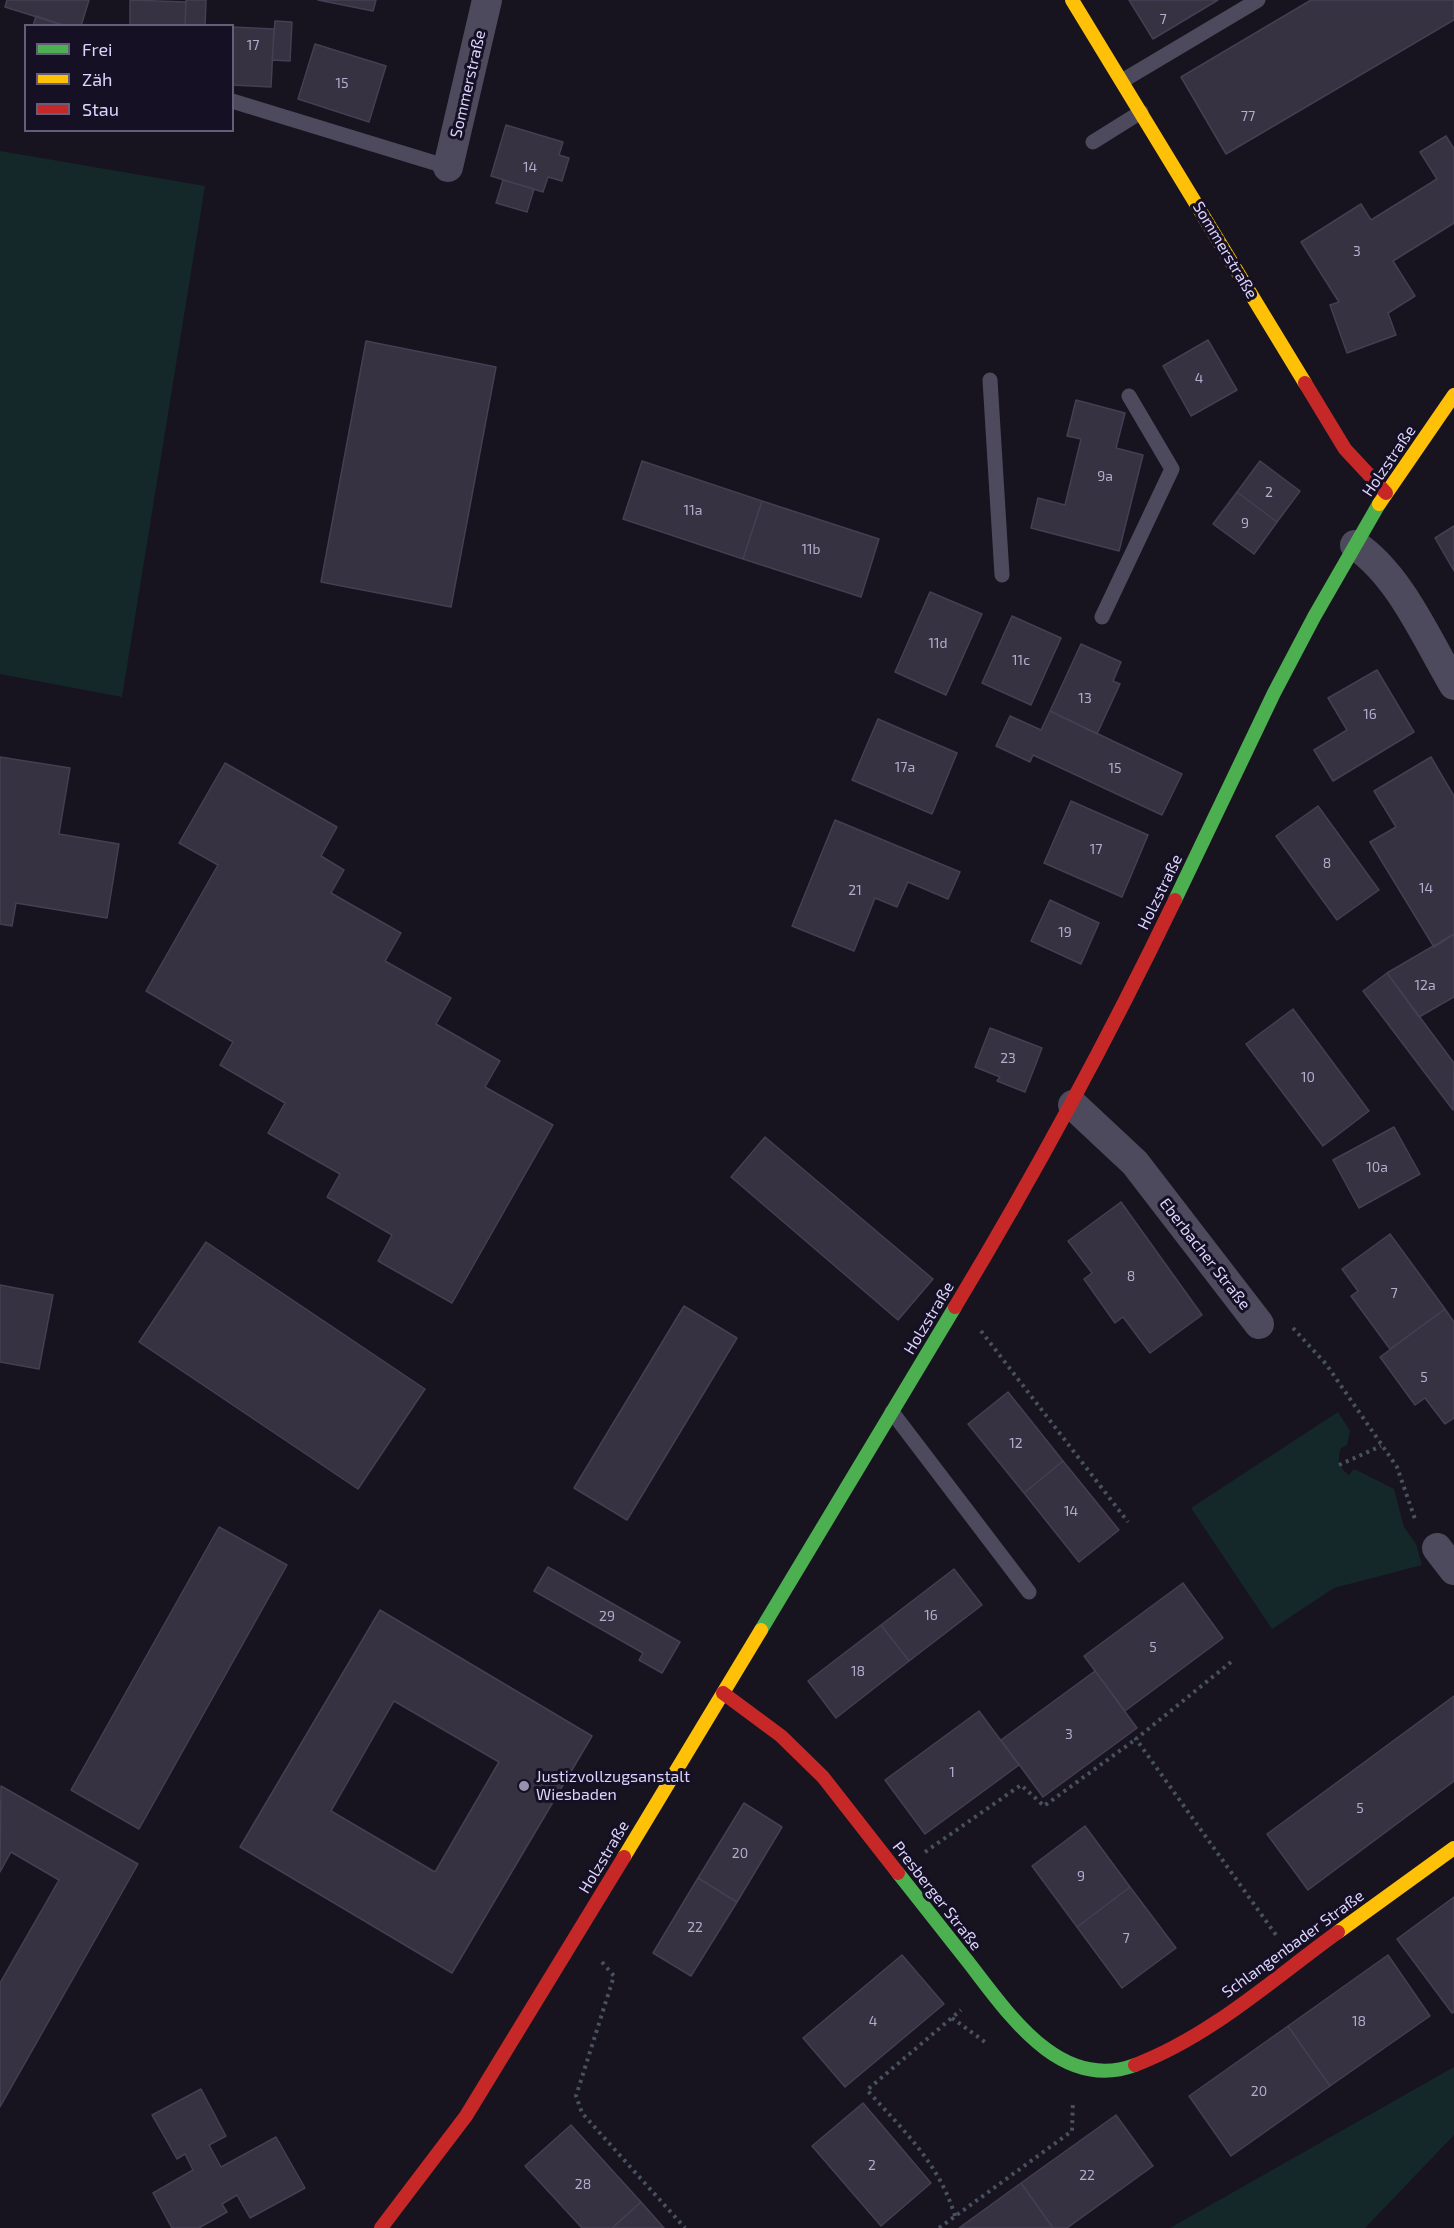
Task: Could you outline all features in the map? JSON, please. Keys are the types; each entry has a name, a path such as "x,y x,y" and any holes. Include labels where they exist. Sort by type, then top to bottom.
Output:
{"street":[{"name":"Sommerstraße","path":"448,167 487,0"},
{"name":"Sommerstraße","path":"1072,0 1345,449 1386,493"},
{"name":"Holzstraße","path":"381,2228 466,2116 1019,1201 1119,1017 1274,693 1386,493 1454,395"},
{"path":"1355,545 1368,554 1392,581 1454,685"},
{"name":"Eberbacher Straße","path":"1073,1105 1135,1163 1259,1324"},
{"name":"Presberger Straße","path":"723,1693 781,1736 823,1777 1012,2018 1042,2048 1075,2067 1106,2071 1147,2061"},
{"name":"Schlangenbader Straße","path":"1147,2061 1206,2027 1454,1848"}],"lane":[{"path":"1122,81 1258,0"},
{"path":"234,101 448,167"},
{"path":"1093,142 1141,112"},
{"path":"990,380 1002,575"},
{"path":"1102,617 1172,469 1129,396"},
{"path":"892,1412 1029,1592"}],"path":[{"name":"Eberbacher Straße","path":"1259,1324 1293,1328 1326,1364 1397,1467 1414,1518 1446,1553"},
{"path":"980,1330 1128,1522"},
{"path":"1340,1465 1381,1446"},
{"path":"897,1872 1021,1785 1044,1806 1136,1738 1231,1662"},
{"path":"1136,1738 1296,1963"},
{"path":"601,1961 614,1976 576,2096 592,2127 685,2228"},
{"path":"955,2016 867,2090 932,2163 947,2190 955,2216"},
{"path":"939,2228 1072,2131"}],"green space":[{"path":"0,151 205,186 122,697 0,674"},
{"path":"1338,1412 1350,1431 1347,1445 1341,1448 1339,1460 1341,1466 1349,1475 1354,1469 1394,1489 1404,1527 1416,1544 1422,1565 1334,1588 1272,1629 1191,1508"},
{"path":"1454,2067 1454,2135 1365,2228 1170,2228"}],"building":[{"path":"7,0 89,0 82,24 60,24 5,7"},
{"path":"130,0 186,2 185,24 130,24"},
{"path":"186,0 206,0 205,24 185,24"},
{"path":"318,0 376,0 373,11"},
{"path":"1129,0 1218,0 1153,39"},
{"path":"1311,0 1454,0 1454,20 1226,154 1181,77"},
{"path":"36,16 60,24 34,24"},
{"path":"275,21 292,22 290,61 272,60"},
{"path":"234,27 274,29 271,87 234,85"},
{"path":"315,44 386,66 369,122 298,99"},
{"path":"506,125 563,142 559,155 569,158 562,181 548,177 543,192 491,176"},
{"path":"1446,136 1454,149 1454,223 1393,261 1415,296 1388,313 1396,335 1347,353 1330,305 1339,302 1301,242 1361,204 1371,220 1437,179 1420,152"},
{"path":"503,180 534,189 527,212 496,203"},
{"path":"1208,340 1237,390 1191,416 1163,366"},
{"path":"366,341 496,367 451,607 321,582"},
{"path":"1076,400 1125,413 1116,448 1143,455 1119,551 1031,528 1038,498 1065,505 1081,439 1067,436"},
{"path":"642,461 762,501 743,559 623,519"},
{"path":"1260,461 1300,491 1277,522 1237,492"},
{"path":"1237,492 1277,522 1254,554 1213,524"},
{"path":"762,501 879,539 861,597 743,559"},
{"path":"1454,526 1454,571 1435,538"},
{"path":"930,592 982,614 946,695 895,672"},
{"path":"1012,616 1061,638 1031,705 982,683"},
{"path":"1081,644 1121,662 1113,681 1120,684 1097,734 1050,711"},
{"path":"1377,670 1414,732 1333,781 1314,750 1347,730 1328,698"},
{"path":"1050,711 1182,774 1162,815 1033,755 1030,762 996,746 1010,716 1041,730"},
{"path":"878,719 957,753 932,814 852,780"},
{"path":"0,757 70,768 59,834 119,844 107,918 16,903 12,926 0,924"},
{"path":"1431,757 1454,796 1454,934 1434,947 1370,842 1396,827 1374,791"},
{"path":"225,763 337,827 321,856 344,870 331,893 401,933 385,961 451,998 436,1024 500,1061 485,1087 553,1125 452,1303 378,1261 392,1235 327,1197 340,1174 268,1133 285,1103 220,1065 233,1042 146,991 218,865 179,843"},
{"path":"1071,801 1148,835 1122,897 1044,863"},
{"path":"1318,806 1379,890 1337,920 1276,836"},
{"path":"835,820 960,872 948,899 908,882 897,907 875,898 854,951 792,926"},
{"path":"1050,900 1099,923 1081,964 1031,941"},
{"path":"1454,934 1454,997 1419,1017 1387,973"},
{"path":"1387,973 1454,1063 1453,1110 1363,991"},
{"path":"1293,1009 1369,1111 1323,1146 1246,1044"},
{"path":"990,1028 1042,1048 1025,1092 997,1081 1000,1077 975,1067"},
{"path":"1394,1127 1420,1174 1359,1208 1333,1160"},
{"path":"765,1137 933,1279 898,1320 731,1177"},
{"path":"1121,1202 1202,1315 1150,1353 1123,1317 1115,1323 1084,1279 1092,1273 1068,1241"},
{"path":"1390,1234 1445,1309 1390,1349 1351,1296 1358,1291 1342,1269"},
{"path":"206,1242 425,1389 358,1489 139,1342"},
{"path":"0,1285 53,1295 39,1369 0,1362"},
{"path":"684,1306 737,1338 627,1520 574,1488"},
{"path":"1445,1309 1454,1322 1454,1418 1445,1424 1425,1398 1415,1405 1380,1357"},
{"path":"1008,1392 1063,1461 1024,1493 968,1424"},
{"path":"1063,1461 1119,1530 1079,1562 1024,1493"},
{"path":"219,1527 287,1565 139,1829 71,1790"},
{"path":"548,1567 680,1642 662,1673 639,1660 643,1653 534,1591"},
{"path":"954,1569 982,1605 909,1661 881,1625"},
{"path":"1183,1583 1223,1638 1125,1711 1084,1656"},
{"name":"Justizvollzugsanstalt Wiesbaden","path":"380,1610 592,1736 452,1973 240,1847","holes":["394,1701 499,1762 435,1872 331,1811"]},
{"path":"881,1625 909,1661 836,1718 808,1681"},
{"path":"1095,1671 1137,1728 1043,1797 1001,1740"},
{"path":"1454,1696 1454,1781 1308,1890 1267,1834"},
{"path":"979,1711 1019,1765 925,1834 885,1780"},
{"path":"1,1786 138,1864 0,2107 0,1983 59,1880 11,1852 0,1872"},
{"path":"744,1803 782,1827 737,1902 698,1878"},
{"path":"1085,1826 1130,1887 1077,1927 1032,1866"},
{"path":"698,1878 737,1902 691,1976 653,1953"},
{"path":"1130,1887 1176,1948 1122,1988 1077,1927"},
{"path":"1454,1897 1454,2012 1452,2013 1397,1939"},
{"path":"902,1955 944,2004 845,2087 803,2038"},
{"path":"1388,1955 1430,2016 1330,2086 1288,2026"},
{"path":"1288,2026 1330,2086 1231,2156 1189,2096"},
{"path":"201,2089 226,2136 209,2145 221,2167 276,2137 305,2188 250,2218 237,2195 222,2204 227,2212 199,2228 172,2228 153,2193 193,2170 185,2154 177,2159 152,2115"},
{"path":"863,2103 931,2183 881,2226 812,2146"},
{"path":"1116,2115 1153,2166 1067,2228 1053,2228 1021,2183"},
{"path":"571,2125 641,2202 612,2228 582,2228 525,2166"},
{"path":"1021,2183 1053,2228 959,2228 970,2220"},
{"path":"641,2202 664,2228 612,2228"}],"traffic: fast":[{"path":"1175,900 1274,693 1314,617 1379,504"},
{"path":"761,1630 955,1307"},
{"path":"898,1873 1001,2004 1038,2043 1060,2058 1083,2068 1108,2071 1135,2065"}],"traffic: slow":[{"path":"1072,0 1305,383"},
{"path":"1379,504 1454,395"},
{"path":"624,1857 761,1630"},
{"path":"1338,1932 1454,1848"}],"traffic: jam":[{"path":"1305,383 1345,449 1386,493"},
{"path":"955,1307 1070,1106 1175,900"},
{"path":"723,1693 781,1736 823,1777 898,1873"},
{"path":"381,2228 466,2116 624,1857"},
{"path":"1135,2065 1190,2039 1215,2023 1338,1932"}],"place":[{"name":"Justizvollzugsanstalt Wiesbaden","path":"524,1786"}]}
